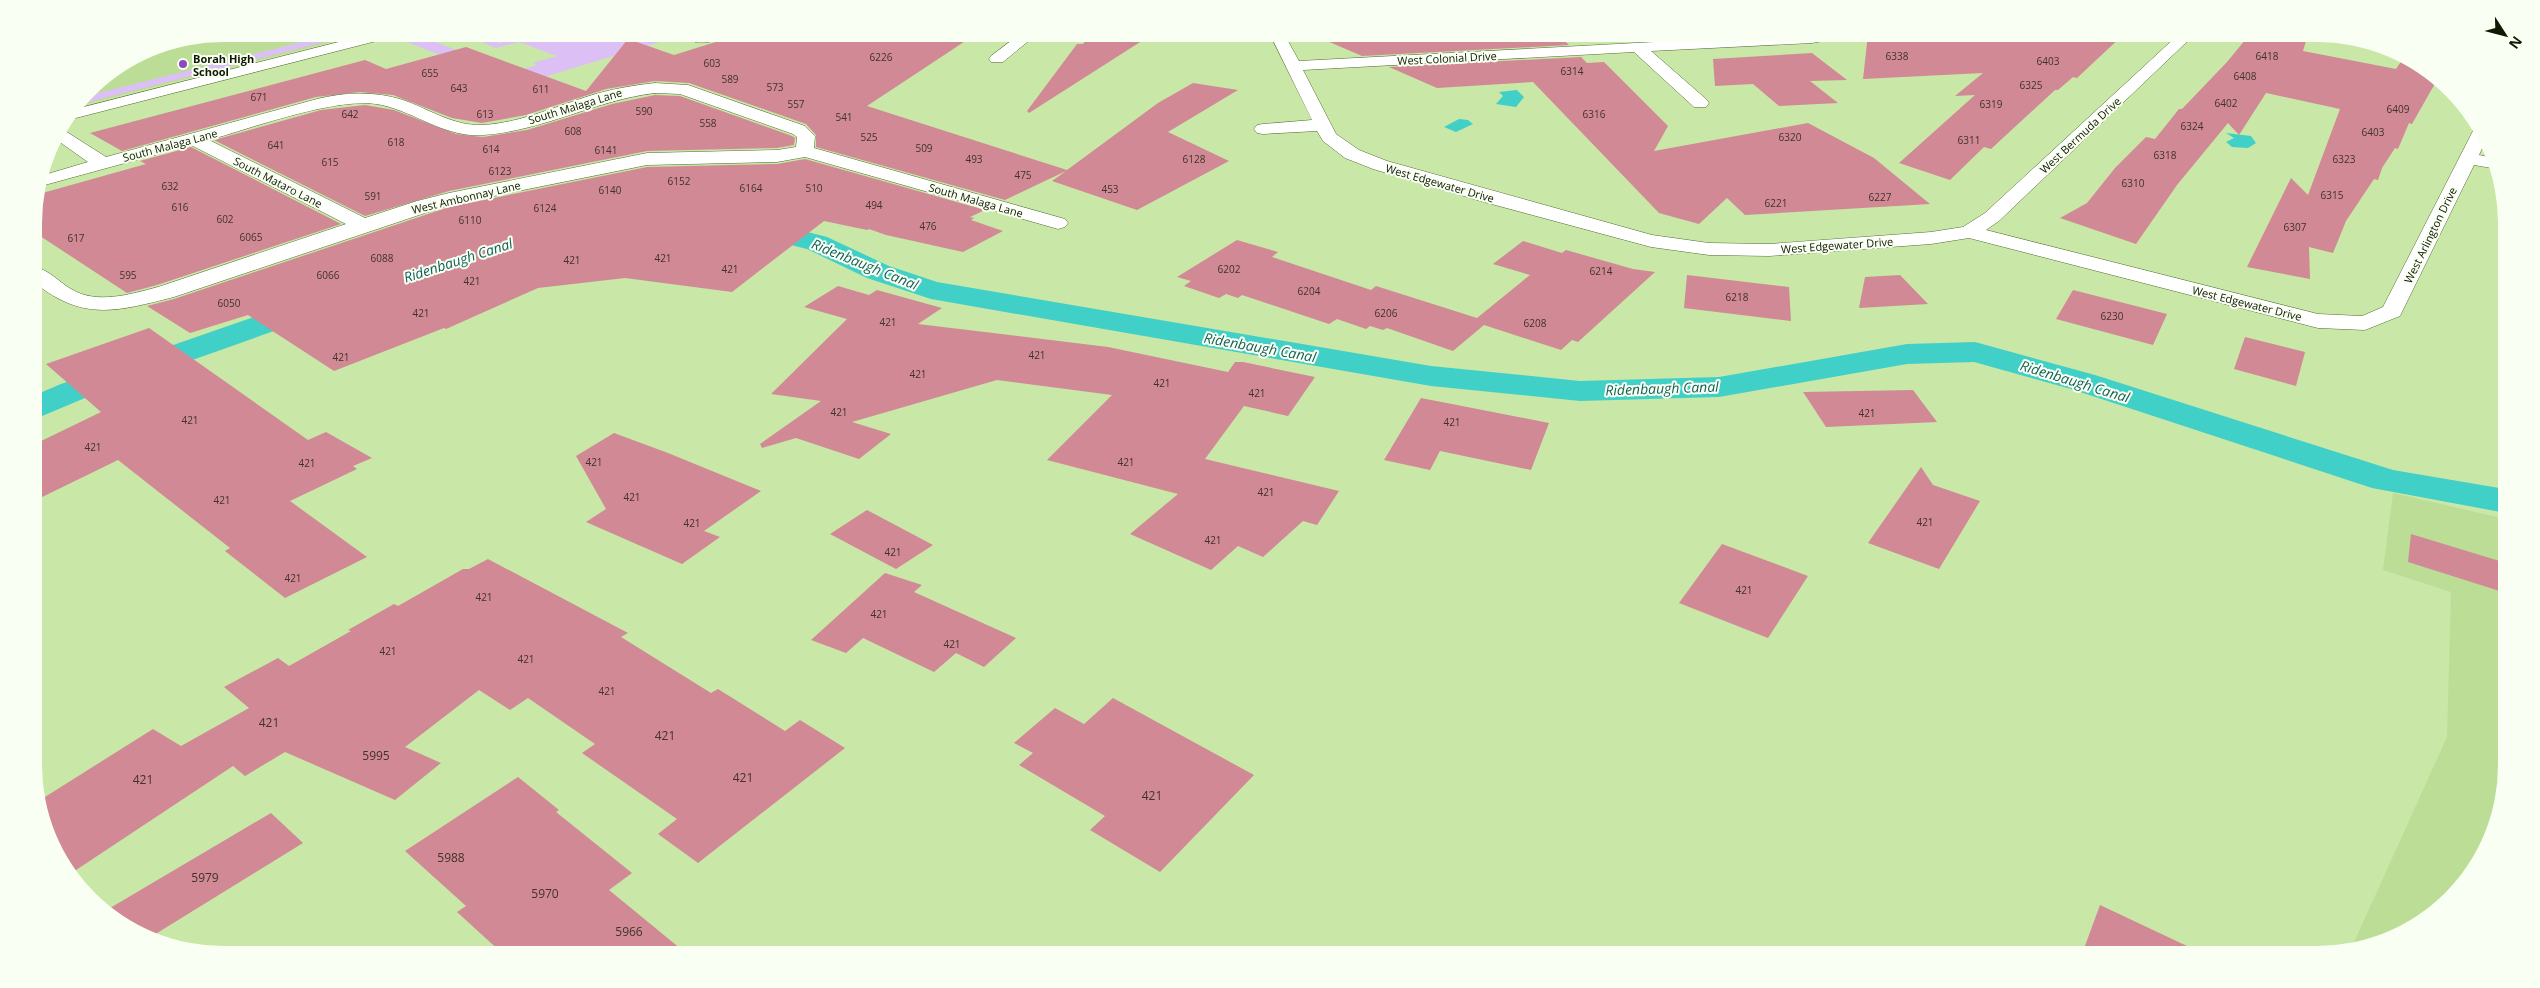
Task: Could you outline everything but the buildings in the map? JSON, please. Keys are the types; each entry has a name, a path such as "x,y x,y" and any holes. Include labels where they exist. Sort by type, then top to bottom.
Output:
{"street":[{"path":"79,114 356,42"},
{"path":"996,58 1018,42"},
{"name":"West Edgewater Drive","path":"1281,42 1329,137 1352,154 1380,165 1491,198 1652,240 1709,250 1769,250 1931,238 1969,232 2318,321 2365,323"},
{"name":"West Colonial Drive","path":"1293,66 1742,42"},
{"name":"West Bermuda Drive","path":"1969,232 1992,217 2179,42"},
{"path":"1638,48 1700,104"},
{"name":"South Malaga Lane","path":"48,179 323,103 341,100 386,101 450,127 483,130 523,122 628,90 667,87 682,90 799,130 806,136 804,143 806,151 1058,223"},
{"path":"1263,129 1323,125"},
{"path":"64,137 103,164"},
{"name":"South Mataro Lane","path":"193,139 363,225"},
{"name":"West Arlington Drive","path":"2365,323 2392,312 2477,140"},
{"name":"West Ambonnay Lane","path":"42,278 72,299 107,304 166,292 363,225 449,199 647,159 777,156 806,151"},
{"path":"2468,158 2487,162"},
{"path":"53,163 68,174"}],"shaded area":[{"name":"Borah High School","path":"223,42 331,42 87,104 104,87 123,73 154,56 176,49"},
{"path":"302,42 325,42 89,102 97,93"},
{"path":"407,42 435,42 514,72 537,65 533,63 557,56 519,42 660,42 517,85"},
{"path":"481,42 519,42 496,48"},
{"path":"2393,493 2498,517 2498,765 2494,800 2484,834 2467,865 2453,884 2427,908 2397,927 2354,941 2447,737 2451,592 2383,570"}],"water":[{"path":"1517,90 1524,97 1516,107 1496,104 1503,96 1499,92"},
{"path":"1459,119 1468,120 1473,124 1456,132 1444,127"},
{"path":"2226,133 2251,136 2256,143 2248,148 2232,147 2226,142 2234,138"}],"waterway":[{"name":"Ridenbaugh Canal","path":"749,226 817,243 878,272 931,290 1431,376 1580,391 1719,387 1907,354 1975,352 2083,382 2386,480 2498,500"},
{"name":"Ridenbaugh Canal","path":"42,405 73,391 311,307"}],"place":[{"name":"Borah High School","path":"183,64"}]}
